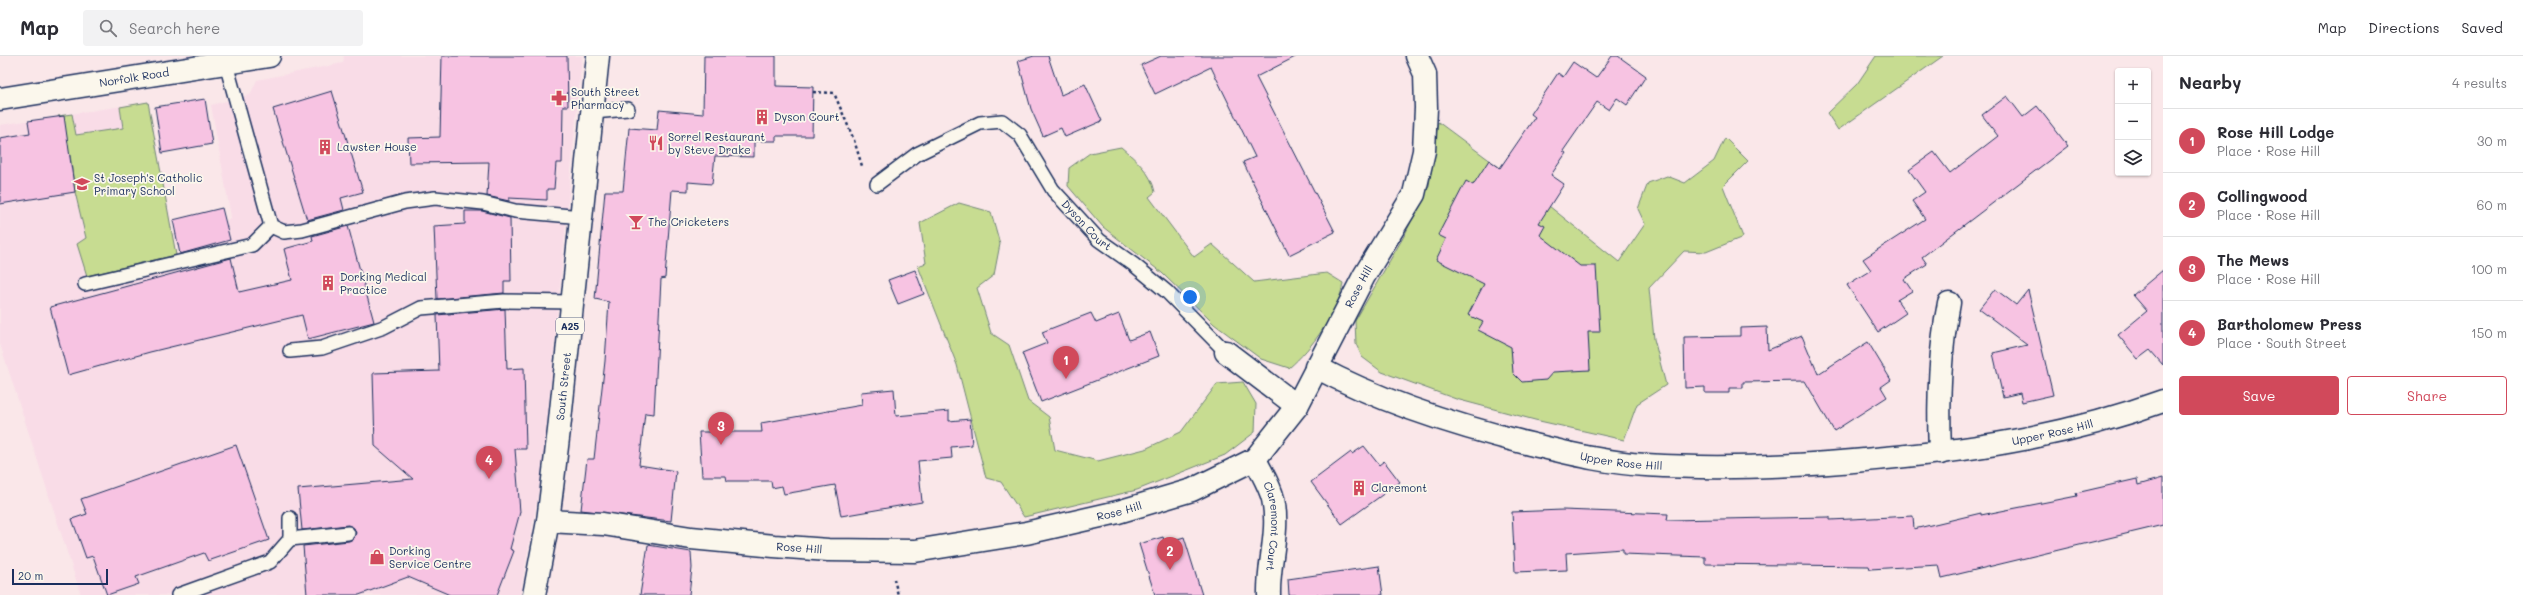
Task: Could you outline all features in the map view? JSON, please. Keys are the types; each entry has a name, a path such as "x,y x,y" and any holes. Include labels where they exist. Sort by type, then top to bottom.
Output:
{"street":[{"name":"Norfolk Road","path":"0,99 269,56"},
{"name":"South Street","path":"534,595 548,521 582,217 598,56"},
{"name":"Rose Hill","path":"548,521 604,524 691,538 774,546 828,550 915,551 1026,533 1118,512 1192,490 1255,459 1296,406 1364,276 1414,194 1424,151 1426,108 1425,62"},
{"path":"1940,453 1939,422 1942,341 1949,303"},
{"name":"Dyson Court","path":"1226,352 1296,406"},
{"name":"Upper Rose Hill","path":"1316,367 1344,382 1487,433 1597,459 1644,465 1799,467 1940,453 2020,441 2116,418 2163,401"},
{"name":"Claremont Court","path":"1255,459 1273,498 1276,531 1269,575 1269,595"}],"lane":[{"path":"226,64 271,226 284,232 302,230 405,202 435,198 483,203 515,211 582,217"},
{"path":"593,112 628,109"},
{"name":"Dyson Court","path":"877,184 917,154 980,123 1002,121 1020,134 1053,190 1099,240 1133,264 1167,292 1226,352"},
{"path":"85,284 252,245 271,226"},
{"path":"290,351 322,348 384,327 421,308 504,301 572,302"},
{"path":"178,595 270,562 290,539 290,518"},
{"path":"290,539 348,533"}],"path":[{"path":"813,92 834,93 854,140 863,171 877,184"}],"shaded area":[{"path":"344,56 582,56 542,473 520,595 81,595 0,344 0,125 148,102 177,255 180,252 230,240 225,222 231,217 211,105 250,95 257,80 343,63"}],"green space":[{"path":"1876,56 1943,56 1838,130 1827,113 1857,84"},
{"path":"148,102 176,255 87,276 77,244 86,238 75,192 70,154 64,155 58,116 72,114 76,135 123,128 120,107"},
{"path":"1438,122 1519,182 1619,262 1645,224 1638,209 1648,183 1667,176 1685,183 1714,161 1725,138 1748,161 1723,186 1743,237 1706,252 1684,251 1649,288 1654,339 1666,385 1637,404 1624,440 1535,420 1456,399 1382,372 1362,357 1356,344 1355,321 1404,236 1429,186"},
{"path":"1121,147 1142,167 1150,178 1155,192 1149,197 1194,257 1212,244 1254,282 1327,273 1343,283 1336,306 1330,318 1306,351 1289,368 1261,359 1214,324 1162,273 1103,227 1068,186 1069,168 1090,153"},
{"path":"959,203 991,212 1000,244 994,275 977,288 991,333 1009,345 1028,401 1049,417 1055,450 1098,461 1145,449 1181,432 1217,384 1243,382 1256,404 1255,432 1225,455 1137,490 1024,517 1001,482 986,478 957,365 918,266 926,263 920,223"}],"building":[{"path":"442,56 567,56 568,106 563,106 562,163 556,163 554,189 547,189 547,200 509,198 509,201 487,196 489,162 409,163 408,138 440,137"},
{"path":"704,56 776,56 776,86 813,87 812,136 776,136 776,141 754,141 754,157 715,156 712,184 688,182 688,191 672,190 665,278 661,279 654,414 645,413 639,465 676,471 671,521 581,510 587,459 594,459 605,361 609,302 595,299 605,191 623,191 629,128 657,130 659,110 703,114"},
{"path":"1034,56 1048,56 1061,95 1085,84 1102,121 1065,137 1061,128 1043,136 1031,109 1018,61"},
{"path":"1161,56 1297,56 1256,77 1335,232 1289,255 1243,162 1255,157 1211,67 1155,94 1141,65"},
{"path":"1612,56 1618,56 1646,76 1627,105 1617,98 1609,110 1597,102 1563,151 1566,153 1551,175 1564,184 1539,223 1545,226 1540,235 1580,266 1596,266 1600,332 1588,332 1590,370 1553,372 1546,380 1522,382 1513,373 1511,347 1478,330 1483,322 1468,315 1484,284 1436,260 1446,239 1438,235 1466,181 1473,185 1489,160 1500,168 1535,117 1531,114 1558,73 1563,77 1573,62 1596,78"},
{"name":"Lawster House","path":"332,91 363,192 341,198 344,210 307,220 273,109"},
{"path":"2007,96 2023,117 2037,106 2068,146 1922,257 1927,264 1904,279 1912,291 1897,300 1906,313 1878,332 1847,285 1871,270 1863,259 1925,219 1912,201 1925,192 1909,170 1934,152 1950,173 1998,136 1982,115"},
{"path":"205,99 212,144 162,153 155,107"},
{"path":"64,116 75,192 0,204 0,138 30,133 28,121"},
{"path":"222,208 230,240 180,254 173,220"},
{"path":"465,211 482,211 510,218 511,281 504,281 504,293 437,299 434,226 465,224"},
{"path":"348,226 374,322 308,339 302,315 150,352 68,375 50,307 231,258 239,292 292,280 284,249 313,241 312,236"},
{"path":"915,270 924,294 898,304 888,280"},
{"path":"2163,270 2163,365 2150,350 2138,359 2118,335 2147,311 2133,295"},
{"path":"1995,289 2016,305 2028,290 2053,395 2022,402 2020,393 2003,397 1993,353 2027,345 1979,309"},
{"path":"505,309 507,369 524,368 526,449 515,449 520,512 510,549 514,551 497,595 450,595 408,577 359,595 307,595 303,546 349,541 353,539 356,533 354,528 348,525 302,530 298,489 413,479 375,446 373,373 439,371 437,315"},
{"path":"1091,313 1096,323 1119,314 1129,340 1150,332 1159,356 1041,402 1022,353 1047,343 1042,332"},
{"path":"1767,327 1768,350 1802,336 1818,374 1868,342 1891,380 1881,387 1887,397 1834,431 1805,381 1743,382 1743,388 1729,388 1729,393 1705,393 1705,387 1685,388 1684,337 1740,336 1740,328"},
{"path":"894,389 896,416 949,411 949,421 970,419 972,445 951,447 952,458 918,461 922,502 841,516 835,485 784,494 782,486 772,488 771,481 727,481 726,476 702,476 699,432 762,432 761,423 862,405 861,392"},
{"path":"236,445 269,540 208,561 204,553 136,577 139,584 107,595 93,556 86,558 72,519 87,514 81,499"},
{"name":"Claremont","path":"1364,446 1379,465 1384,461 1400,482 1342,524 1311,482 1351,452 1352,454"},
{"path":"2163,478 2163,525 1942,578 1939,565 1870,569 1869,566 1705,564 1705,557 1623,554 1623,549 1566,553 1567,570 1515,572 1512,512 1563,510 1668,514 1667,520 1830,517 1830,520 1913,516 1914,529 1981,513 1981,515 2077,496 2076,493 2137,479 2138,485"},
{"path":"1163,537 1165,543 1184,537 1202,595 1155,595 1139,544"},
{"path":"648,545 691,552 692,568 689,595 640,595"},
{"path":"1379,566 1383,595 1289,595 1288,579"}],"place":[{"name":"South Street Pharmacy","path":"559,98"},
{"name":"Dyson Court","path":"762,117"},
{"name":"Sorrel Restaurant by Steve Drake","path":"656,143"},
{"name":"Lawster House","path":"325,147"},
{"name":"St Joseph's Catholic Primary School","path":"82,184"},
{"name":"The Cricketers","path":"636,222"},
{"name":"Dorking Medical Practice","path":"328,283"},
{"name":"Rose Hill Lodge","path":"1066,379"},
{"name":"The Mews","path":"721,445"},
{"name":"Bartholomew Press","path":"489,479"},
{"name":"Claremont","path":"1359,488"},
{"name":"Dorking Service Centre","path":"377,557"},
{"name":"Collingwood","path":"1170,570"}]}
